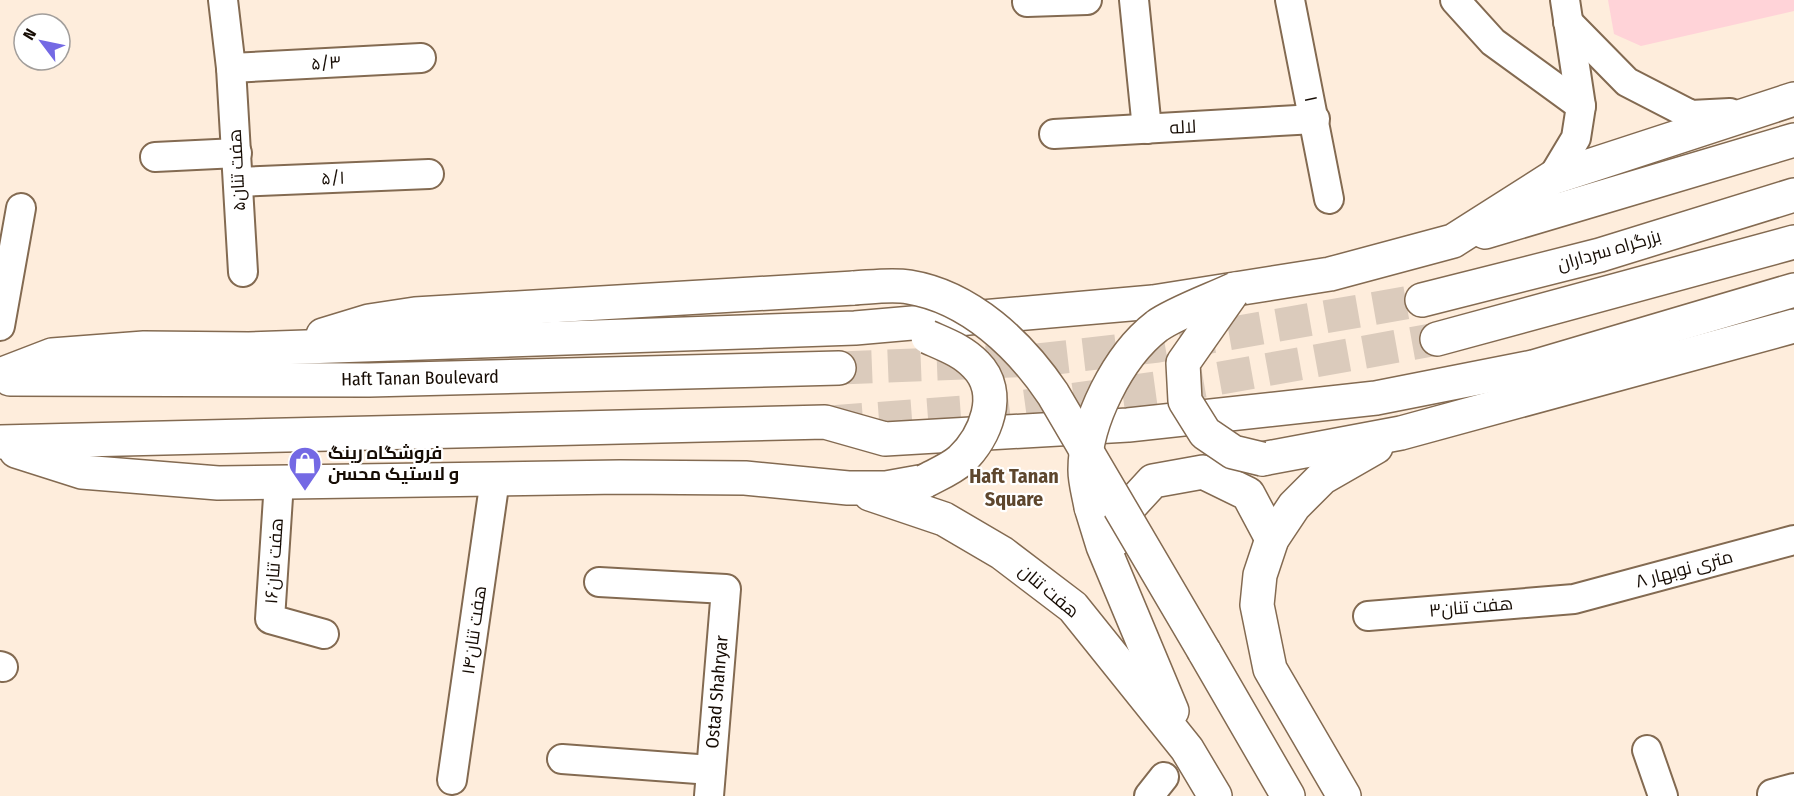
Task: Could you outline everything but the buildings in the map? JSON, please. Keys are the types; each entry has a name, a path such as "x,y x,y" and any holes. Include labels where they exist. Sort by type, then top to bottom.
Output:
{"main road":[{"path":"1454,241 1552,178 1794,99"},
{"path":"0,377 52,355 144,348 278,348 855,328 1153,302 1330,274 1454,241 1794,140"},
{"name":"بزرگراه سرداران","path":"1422,300 1600,255 1794,195"},
{"path":"1437,339 1794,242"},
{"path":"278,348 369,321 415,314 854,288 908,286 935,293 993,327 1035,367 1059,404 1288,796"},
{"path":"1235,289 1183,363 1185,401 1205,433 1233,452 1262,459 1401,433 1794,326"},
{"path":"1187,749 1113,568 1091,507 1085,470 1095,418 1116,375 1129,356 1157,326 1235,289"},
{"path":"0,444 825,422 885,439 1128,425 1376,398 1533,367 1794,290"},
{"path":"0,444 82,472 206,482 746,478 848,488 886,488 925,481 960,461 975,443 987,421 991,401 986,381 978,366 959,351 928,338 911,333 855,328"},
{"name":"Haft Tanan Boulevard","path":"0,377 369,380 839,368"},
{"path":"1344,796 1270,669 1257,605 1260,575 1272,539 1294,506 1322,478 1401,433"},
{"path":"1113,568 1119,518 1153,481 1183,475 1203,472 1248,494 1272,539"},
{"name":"هفت تنان","path":"848,488 899,501 944,519 1010,559 1073,607 1187,749 1215,796"}],"street":[{"name":"هفت تنان۵","path":"223,0 231,68 243,272"},
{"path":"1027,2 1087,0"},
{"path":"1134,0 1147,129"},
{"name":"۱","path":"1290,0 1329,199"},
{"path":"1455,0 1492,42 1581,106"},
{"path":"1552,178 1576,138 1581,106 1567,11"},
{"path":"1567,11 1627,82 1691,115 1750,112"},
{"name":"۵/۳","path":"231,68 421,58"},
{"name":"لاله ‍","path":"1054,134 1315,119"},
{"path":"154,157 237,153"},
{"name":"۵/۱","path":"238,182 429,174"},
{"path":"0,326 21,208"},
{"name":"هفت تنان۱۴","path":"452,780 495,479"},
{"name":"هفت تنان۱۶","path":"279,482 270,619 324,634"},
{"name":"۸ متری نوبهار","path":"1574,599 1794,540"},
{"name":"Ostad Shahryar","path":"599,582 726,589 710,783"},
{"name":"هفت تنان۳","path":"1368,616 1574,599"},
{"path":"1647,750 1663,796"},
{"path":"562,759 710,783"}],"shaded area":[{"path":"1608,0 1794,0 1794,11 1641,46 1614,34"}],"tunnel":[{"path":"839,368 1038,360 1158,346 1422,300"},
{"path":"830,422 1004,409 1193,383 1437,339"}],"place":[{"name":"فروشگاه رینگ و لاستیک محسن","path":"305,492"}],"district":[{"name":"Haft Tanan Square","path":"1014,488"}]}
